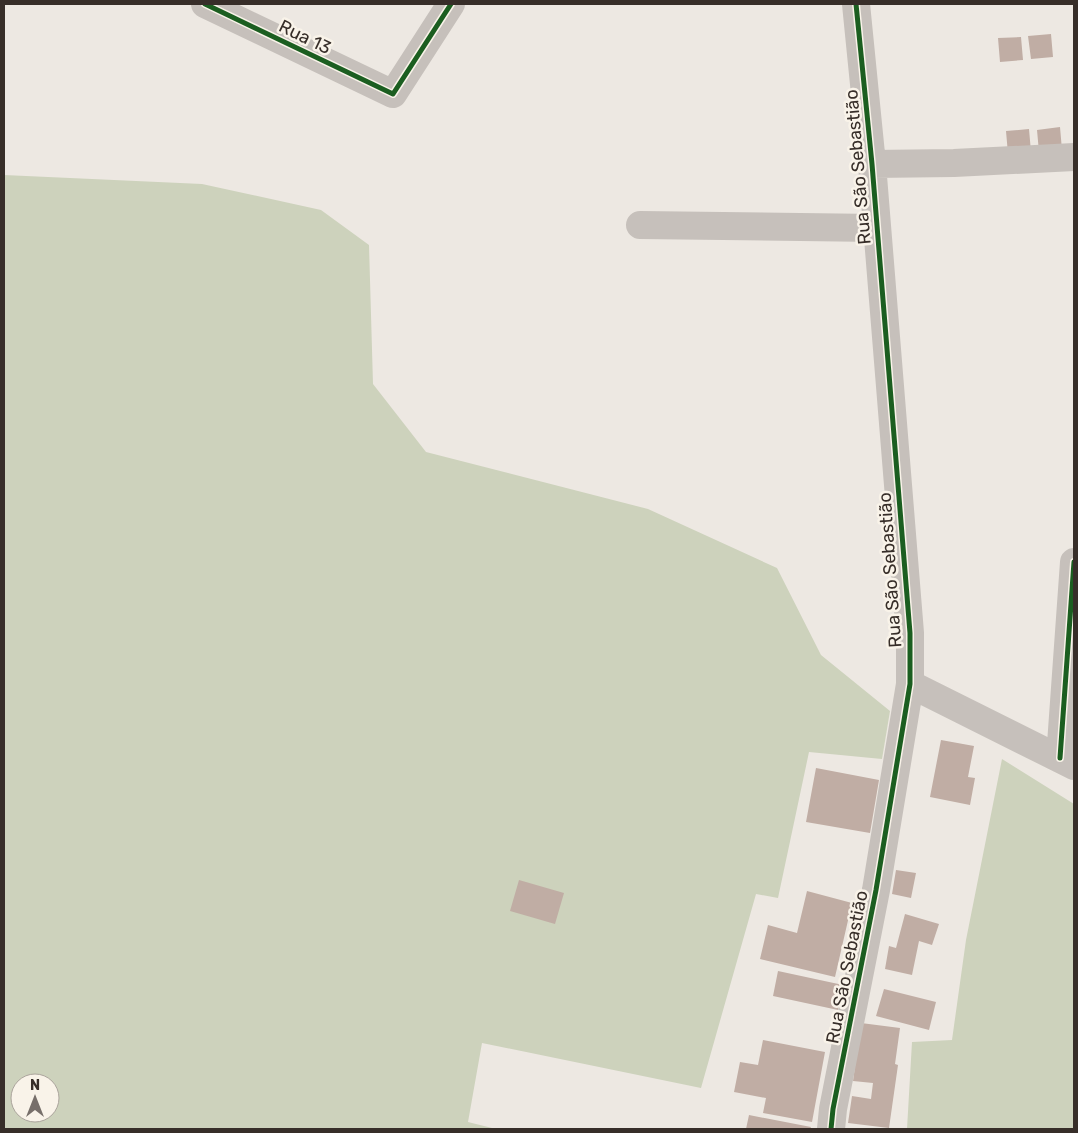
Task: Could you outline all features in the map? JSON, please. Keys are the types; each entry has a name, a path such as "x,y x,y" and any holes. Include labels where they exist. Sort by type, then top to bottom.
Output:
{"street":[{"name":"Rua 13","path":"205,4 393,94 451,4"},
{"name":"Rua São Sebastião","path":"831,1129 833,1110 876,890 910,684 910,632 872,164 856,4"},
{"path":"872,164 954,163 1074,157"},
{"path":"640,226 877,228"},
{"path":"910,684 1067,762 1074,562"}],"green space":[{"path":"4,175 202,184 321,210 369,245 373,384 426,452 648,509 777,568 821,655 890,711 882,759 809,752 778,898 756,894 701,1088 482,1043 468,1122 496,1129 4,1129"},
{"path":"1002,759 1074,804 1074,1129 907,1129 912,1042 952,1040 966,940"}],"building":[{"path":"1051,34 1053,57 1031,59 1028,36"},
{"path":"1021,37 1023,60 1000,62 998,38"},
{"path":"1060,127 1062,150 1039,152 1037,130"},
{"path":"1029,129 1031,152 1008,154 1006,131"},
{"path":"941,740 974,746 968,777 975,778 970,805 930,797"},
{"path":"816,768 879,780 870,833 806,822"},
{"path":"896,870 916,873 911,898 892,894"},
{"path":"519,880 564,893 555,924 510,911"},
{"path":"807,891 852,903 835,977 760,959 768,925 797,933"},
{"path":"905,914 939,924 932,945 919,941 912,975 885,969 889,946 896,948"},
{"path":"778,971 843,985 838,1010 773,996"},
{"path":"884,989 936,1002 929,1030 876,1016"},
{"path":"861,1023 900,1028 895,1064 898,1065 889,1128 848,1123 852,1096 871,1099 873,1083 853,1081"},
{"path":"763,1040 825,1052 812,1122 763,1113 766,1098 734,1092 740,1062 758,1065"},
{"path":"749,1115 811,1127 810,1129 746,1129"}],"cycle path":[{"path":"205,4 393,94 451,4"},
{"path":"831,1129 833,1109 876,890 910,684 910,633 872,164 856,4"},
{"path":"1060,758 1074,562"}]}
